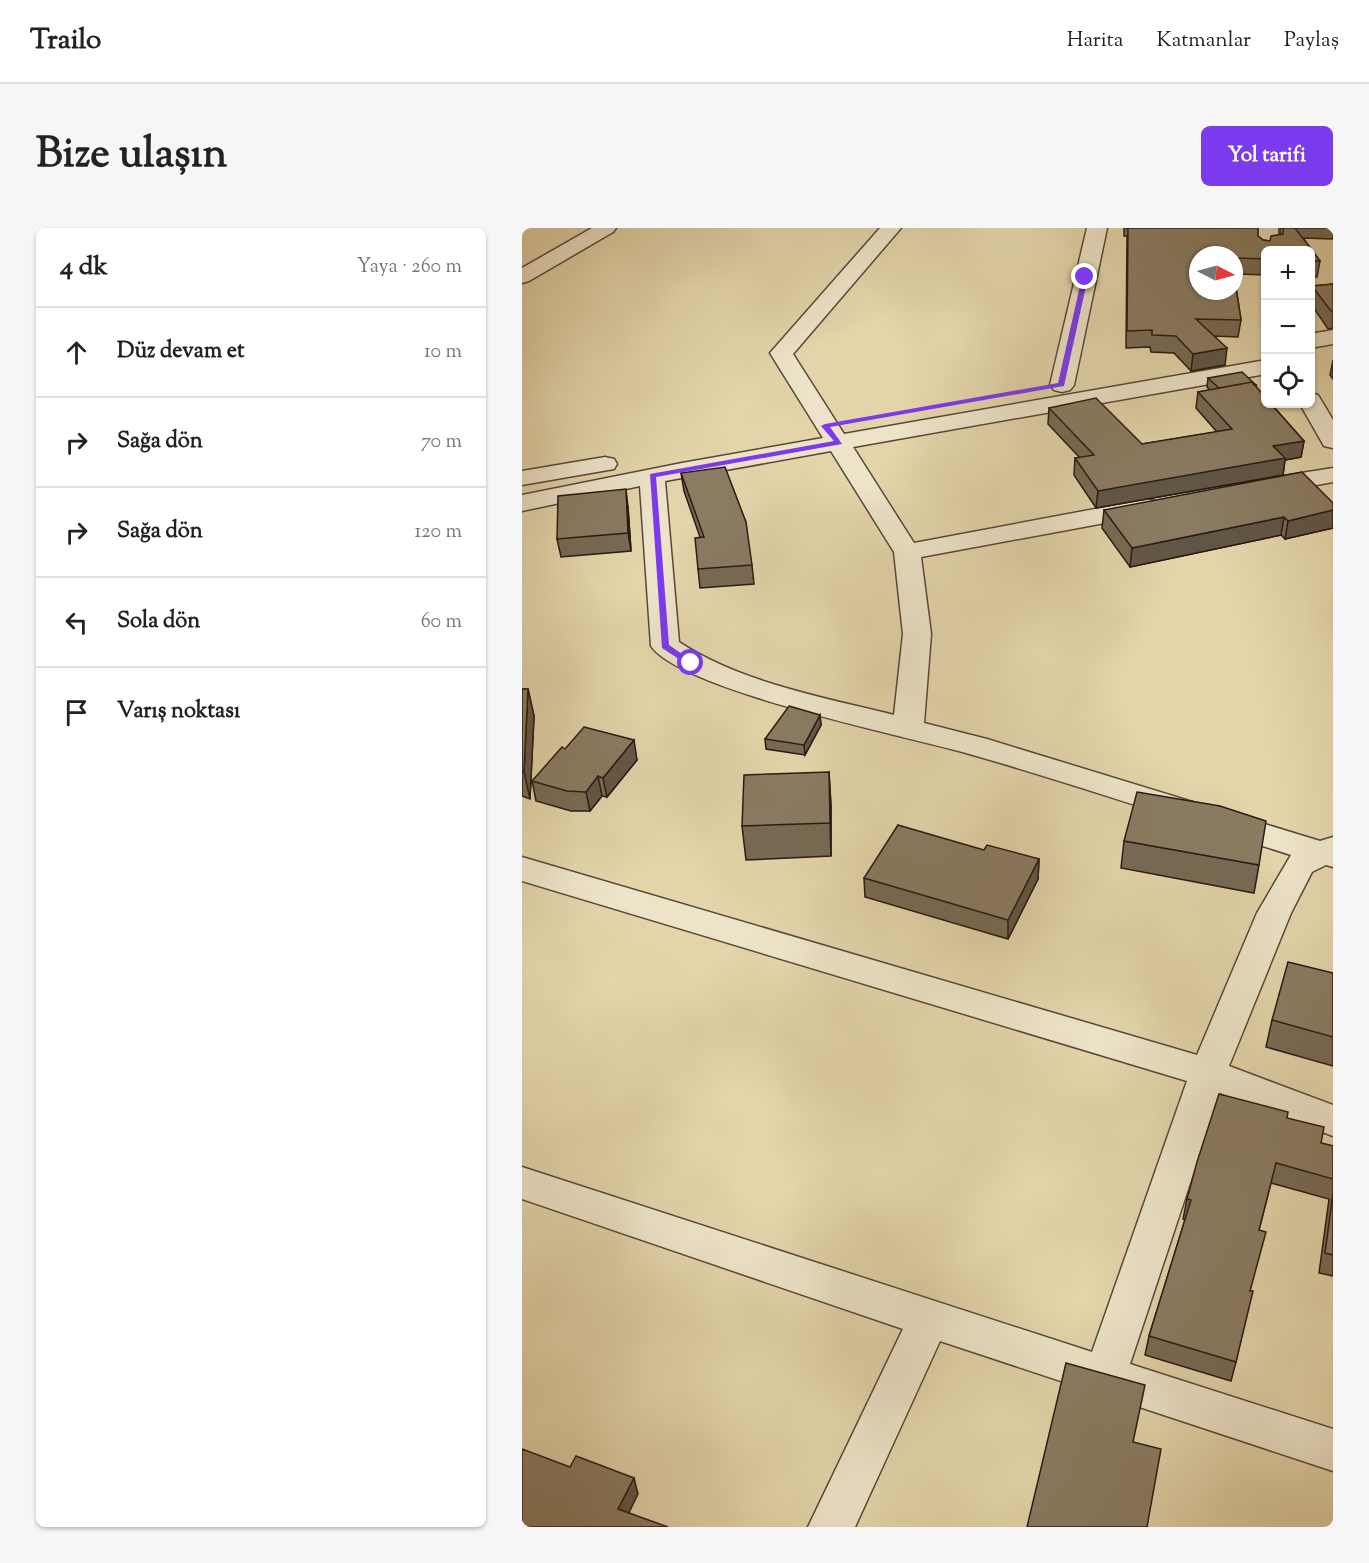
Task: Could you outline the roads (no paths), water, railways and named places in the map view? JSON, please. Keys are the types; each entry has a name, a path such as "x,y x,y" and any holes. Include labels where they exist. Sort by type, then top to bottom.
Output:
{"street":[{"path":"522,277 606,228"},
{"path":"891,228 781,353 907,552 917,634 908,729"},
{"path":"1062,385 1097,228"},
{"path":"1268,228 1268,246"},
{"path":"1315,340 1333,337"},
{"path":"522,503 1062,385 1261,350"},
{"path":"1315,358 1333,355"},
{"path":"522,478 832,434 1261,368"},
{"path":"1315,407 1333,441"},
{"path":"1243,491 1333,475"},
{"path":"652,476 665,646 691,663 769,692 976,746 1330,852"},
{"path":"907,552 1175,502"},
{"path":"1105,1376 1208,1073 1275,913 1300,864 1330,852"},
{"path":"522,869 1208,1073 1333,1120"},
{"path":"522,1184 1333,1450"},
{"path":"831,1527 929,1319"}]}
